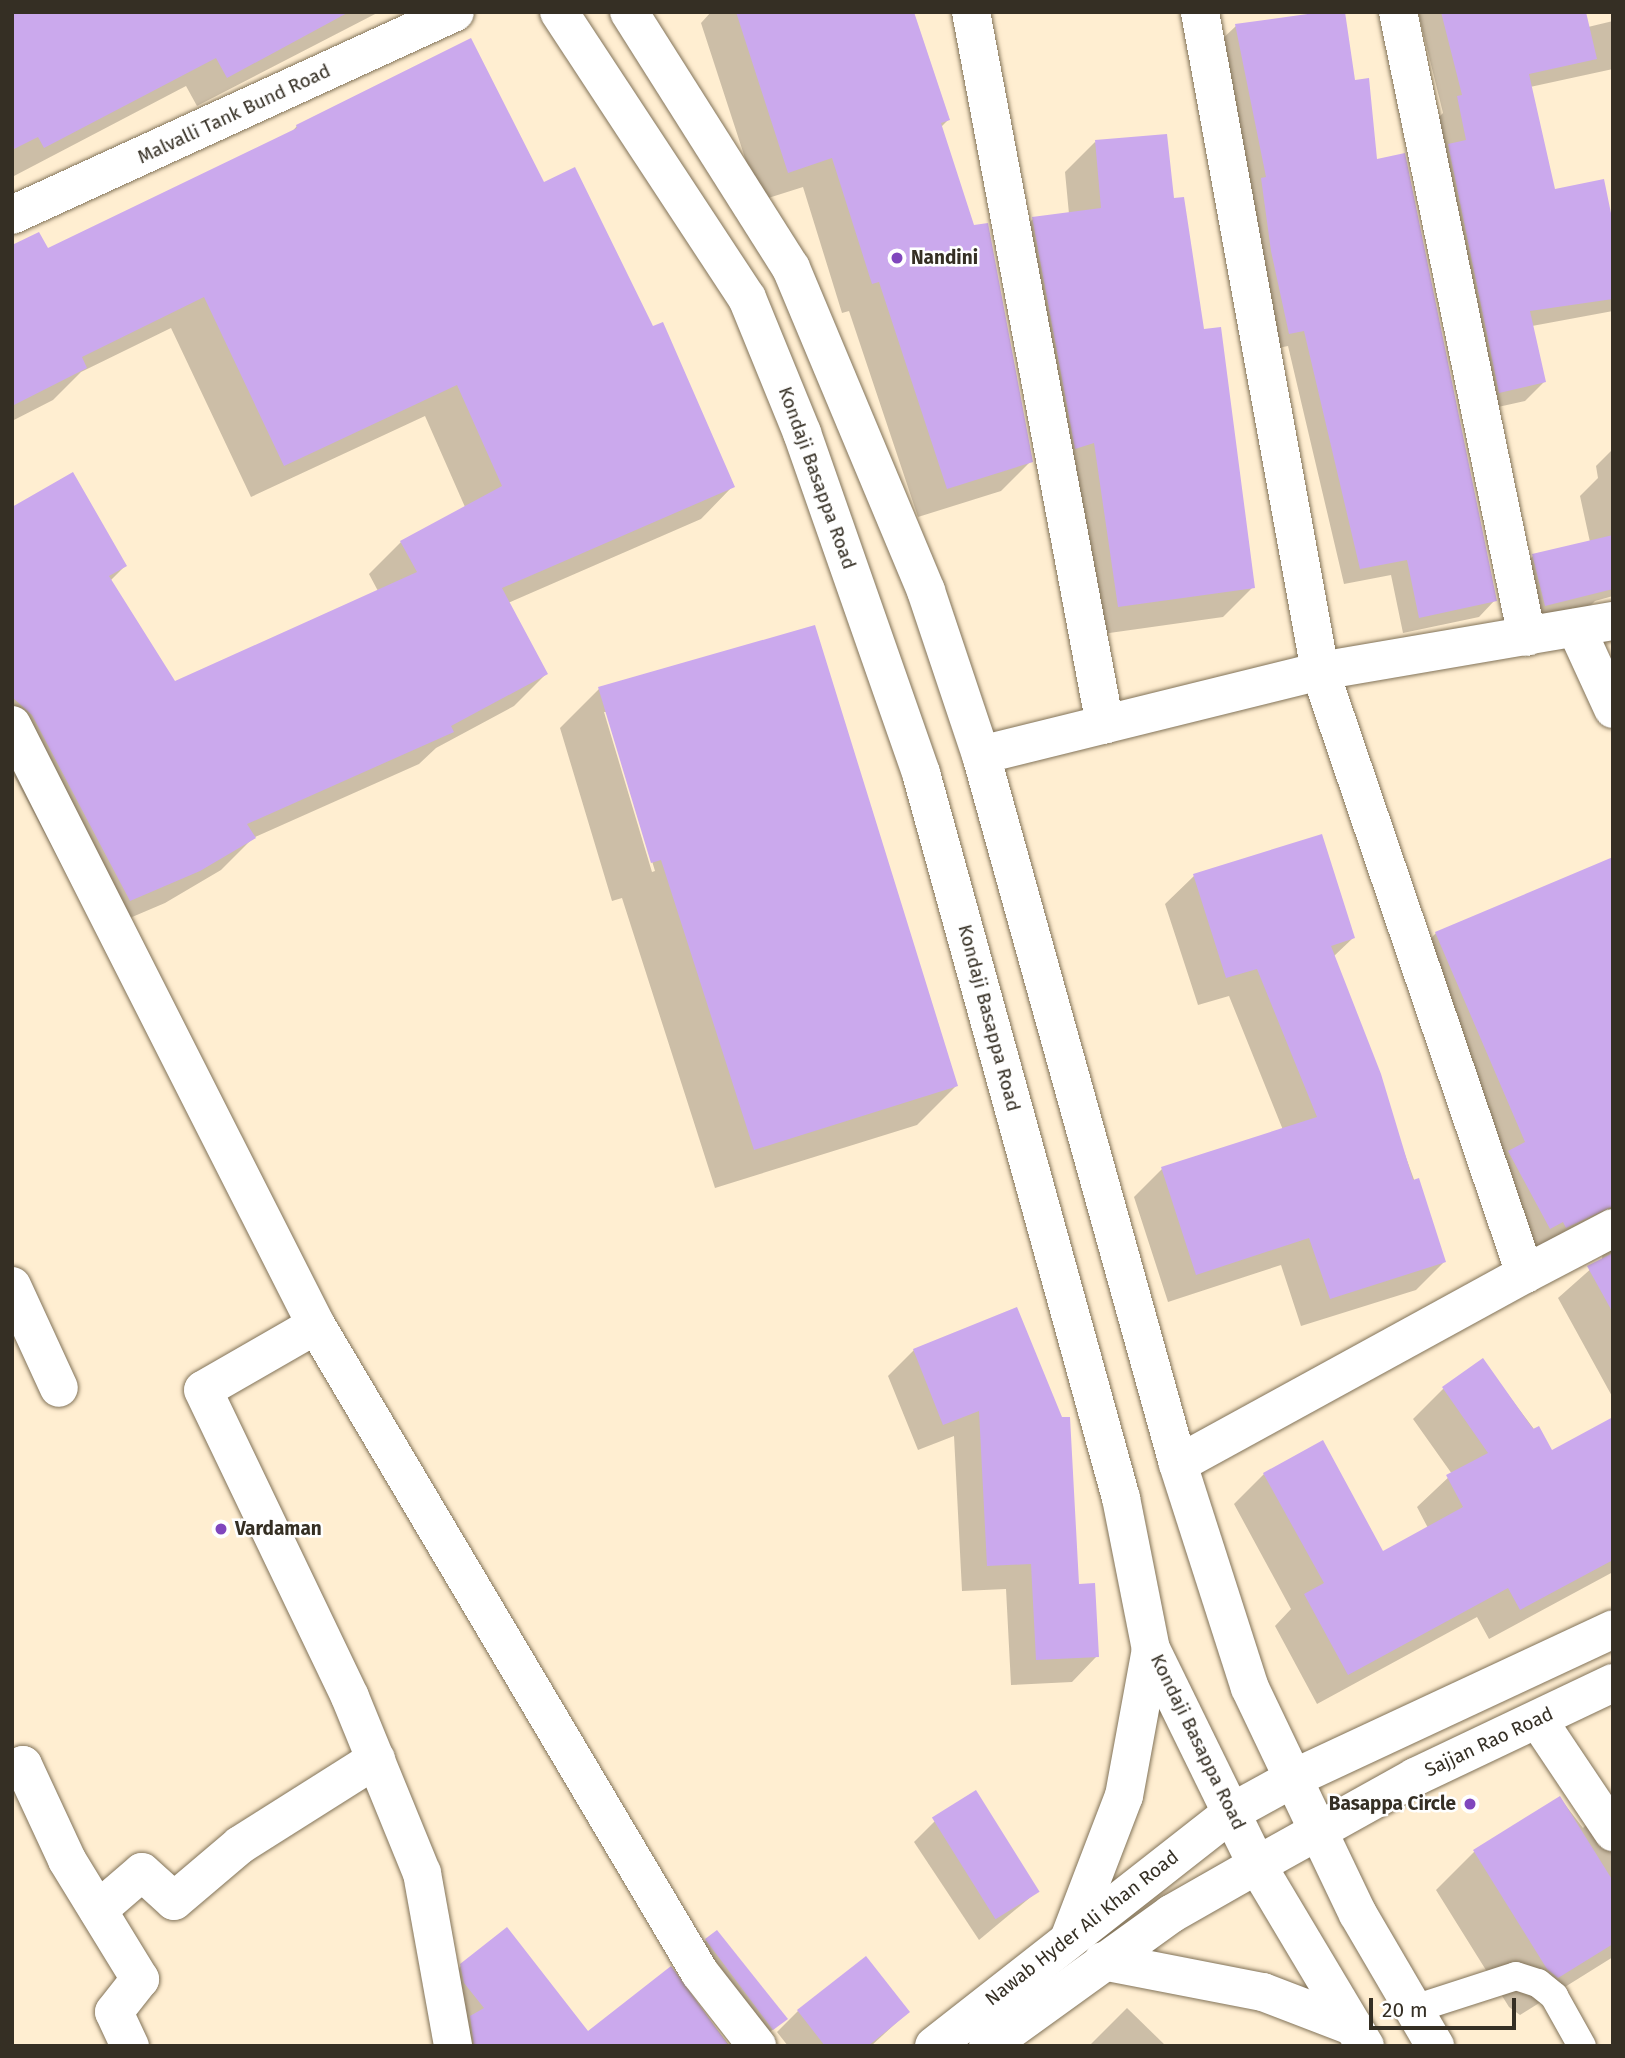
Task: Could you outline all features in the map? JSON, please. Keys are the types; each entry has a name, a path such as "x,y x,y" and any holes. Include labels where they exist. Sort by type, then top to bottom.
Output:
{"street":[{"name":"Malvalli Tank Bund Road","path":"12,215 456,12"},
{"name":"Kondaji Basappa Road","path":"559,12 747,298 802,433 921,773 1121,1498 1151,1649 1257,1865 1351,2040"},
{"path":"629,12 791,268 926,591 981,755 1178,1464 1250,1688 1316,1831 1435,2046"},
{"path":"971,12 1105,725"},
{"path":"1199,12 1320,671 1525,1274"},
{"path":"1398,12 1527,637"},
{"path":"981,755 1320,671 1595,625 1613,709"},
{"path":"12,725 316,1325 700,1973 757,2046"},
{"path":"1178,1464 1613,1228"},
{"path":"12,1286 59,1388"},
{"path":"316,1325 202,1390 376,1759 422,1873 453,2046"},
{"name":"Nawab Hyder Ali Khan Road","path":"934,2046 1233,1812 1293,1779 1613,1629"},
{"path":"1069,1939 1124,1796 1151,1649"},
{"name":"Sajjan Rao Road","path":"1257,1865 1434,1767 1538,1720 1613,1682"},
{"path":"1538,1720 1613,1832"},
{"path":"98,1910 142,1872 174,1901 240,1845 376,1759"},
{"path":"16,1760 67,1860 140,1979 114,2012 130,2046"},
{"name":"Nawab Hyder Ali Khan Road","path":"988,2046 1102,1961 1171,1914 1257,1865"},
{"path":"1102,1961 1263,1992 1351,2040"}],"lane":[{"path":"1414,2009 1516,1976 1538,1983 1554,1996 1582,2046"}],"building":[{"path":"12,12 349,12 227,78 216,58 44,148 38,137 12,150"},
{"path":"736,12 914,12 950,120 941,123 974,225 988,223 1033,462 947,489 879,282 872,284 832,158 788,173"},
{"path":"1322,12 1345,12 1355,80 1369,78 1377,159 1405,153 1497,601 1419,618 1407,560 1360,569 1304,331 1289,334 1271,251 1261,178 1266,177 1235,24"},
{"path":"1441,12 1586,12 1597,59 1529,74 1555,189 1604,179 1613,223 1613,299 1530,311 1546,382 1499,393 1448,144 1466,140 1457,96 1462,95"},
{"path":"471,38 544,182 575,167 653,326 663,322 735,487 502,588 548,674 451,726 454,732 247,824 256,838 200,871 130,901 32,715 12,697 12,507 73,472 127,566 109,576 175,681 417,572 400,541 502,486 457,385 284,466 204,297 82,357 87,368 12,406 12,245 39,232 48,248 297,128 296,125"},
{"path":"1167,134 1174,198 1184,197 1204,329 1221,327 1255,588 1118,607 1094,443 1075,449 1032,217 1101,208 1095,140"},
{"path":"1613,535 1613,589 1545,606 1532,554"},
{"path":"815,625 958,1086 754,1150 661,860 651,863 598,687"},
{"path":"1322,834 1355,938 1331,946 1381,1074 1413,1180 1419,1178 1446,1262 1330,1299 1309,1238 1196,1275 1161,1167 1317,1117 1257,969 1226,978 1193,874"},
{"path":"1613,857 1613,1206 1566,1228 1563,1222 1550,1229 1508,1151 1525,1142 1435,932"},
{"path":"1613,1253 1613,1313 1587,1266"},
{"path":"1017,1307 1062,1417 1070,1417 1079,1584 1095,1583 1099,1657 1036,1660 1031,1564 987,1566 979,1411 943,1425 913,1349"},
{"path":"1483,1358 1533,1429 1539,1426 1552,1450 1613,1417 1613,1560 1520,1610 1508,1588 1348,1675 1304,1594 1324,1583 1263,1473 1323,1440 1383,1551 1463,1507 1446,1475 1488,1453 1442,1387"},
{"path":"976,1790 1040,1892 995,1919 932,1818"},
{"path":"1560,1796 1613,1881 1613,1944 1558,1978 1547,1969 1473,1850"},
{"path":"507,1927 588,2031 671,1966 729,2046 474,2046 470,2016 484,2008 464,1983 460,1964"},
{"path":"717,1930 788,2019 773,2030 705,1939"},
{"path":"866,1956 910,2012 868,2046 825,2046 797,2010"}],"place":[{"name":"Nandini","path":"897,258"},
{"name":"Vardaman","path":"221,1529"},
{"name":"Basappa Circle","path":"1470,1804"}]}
